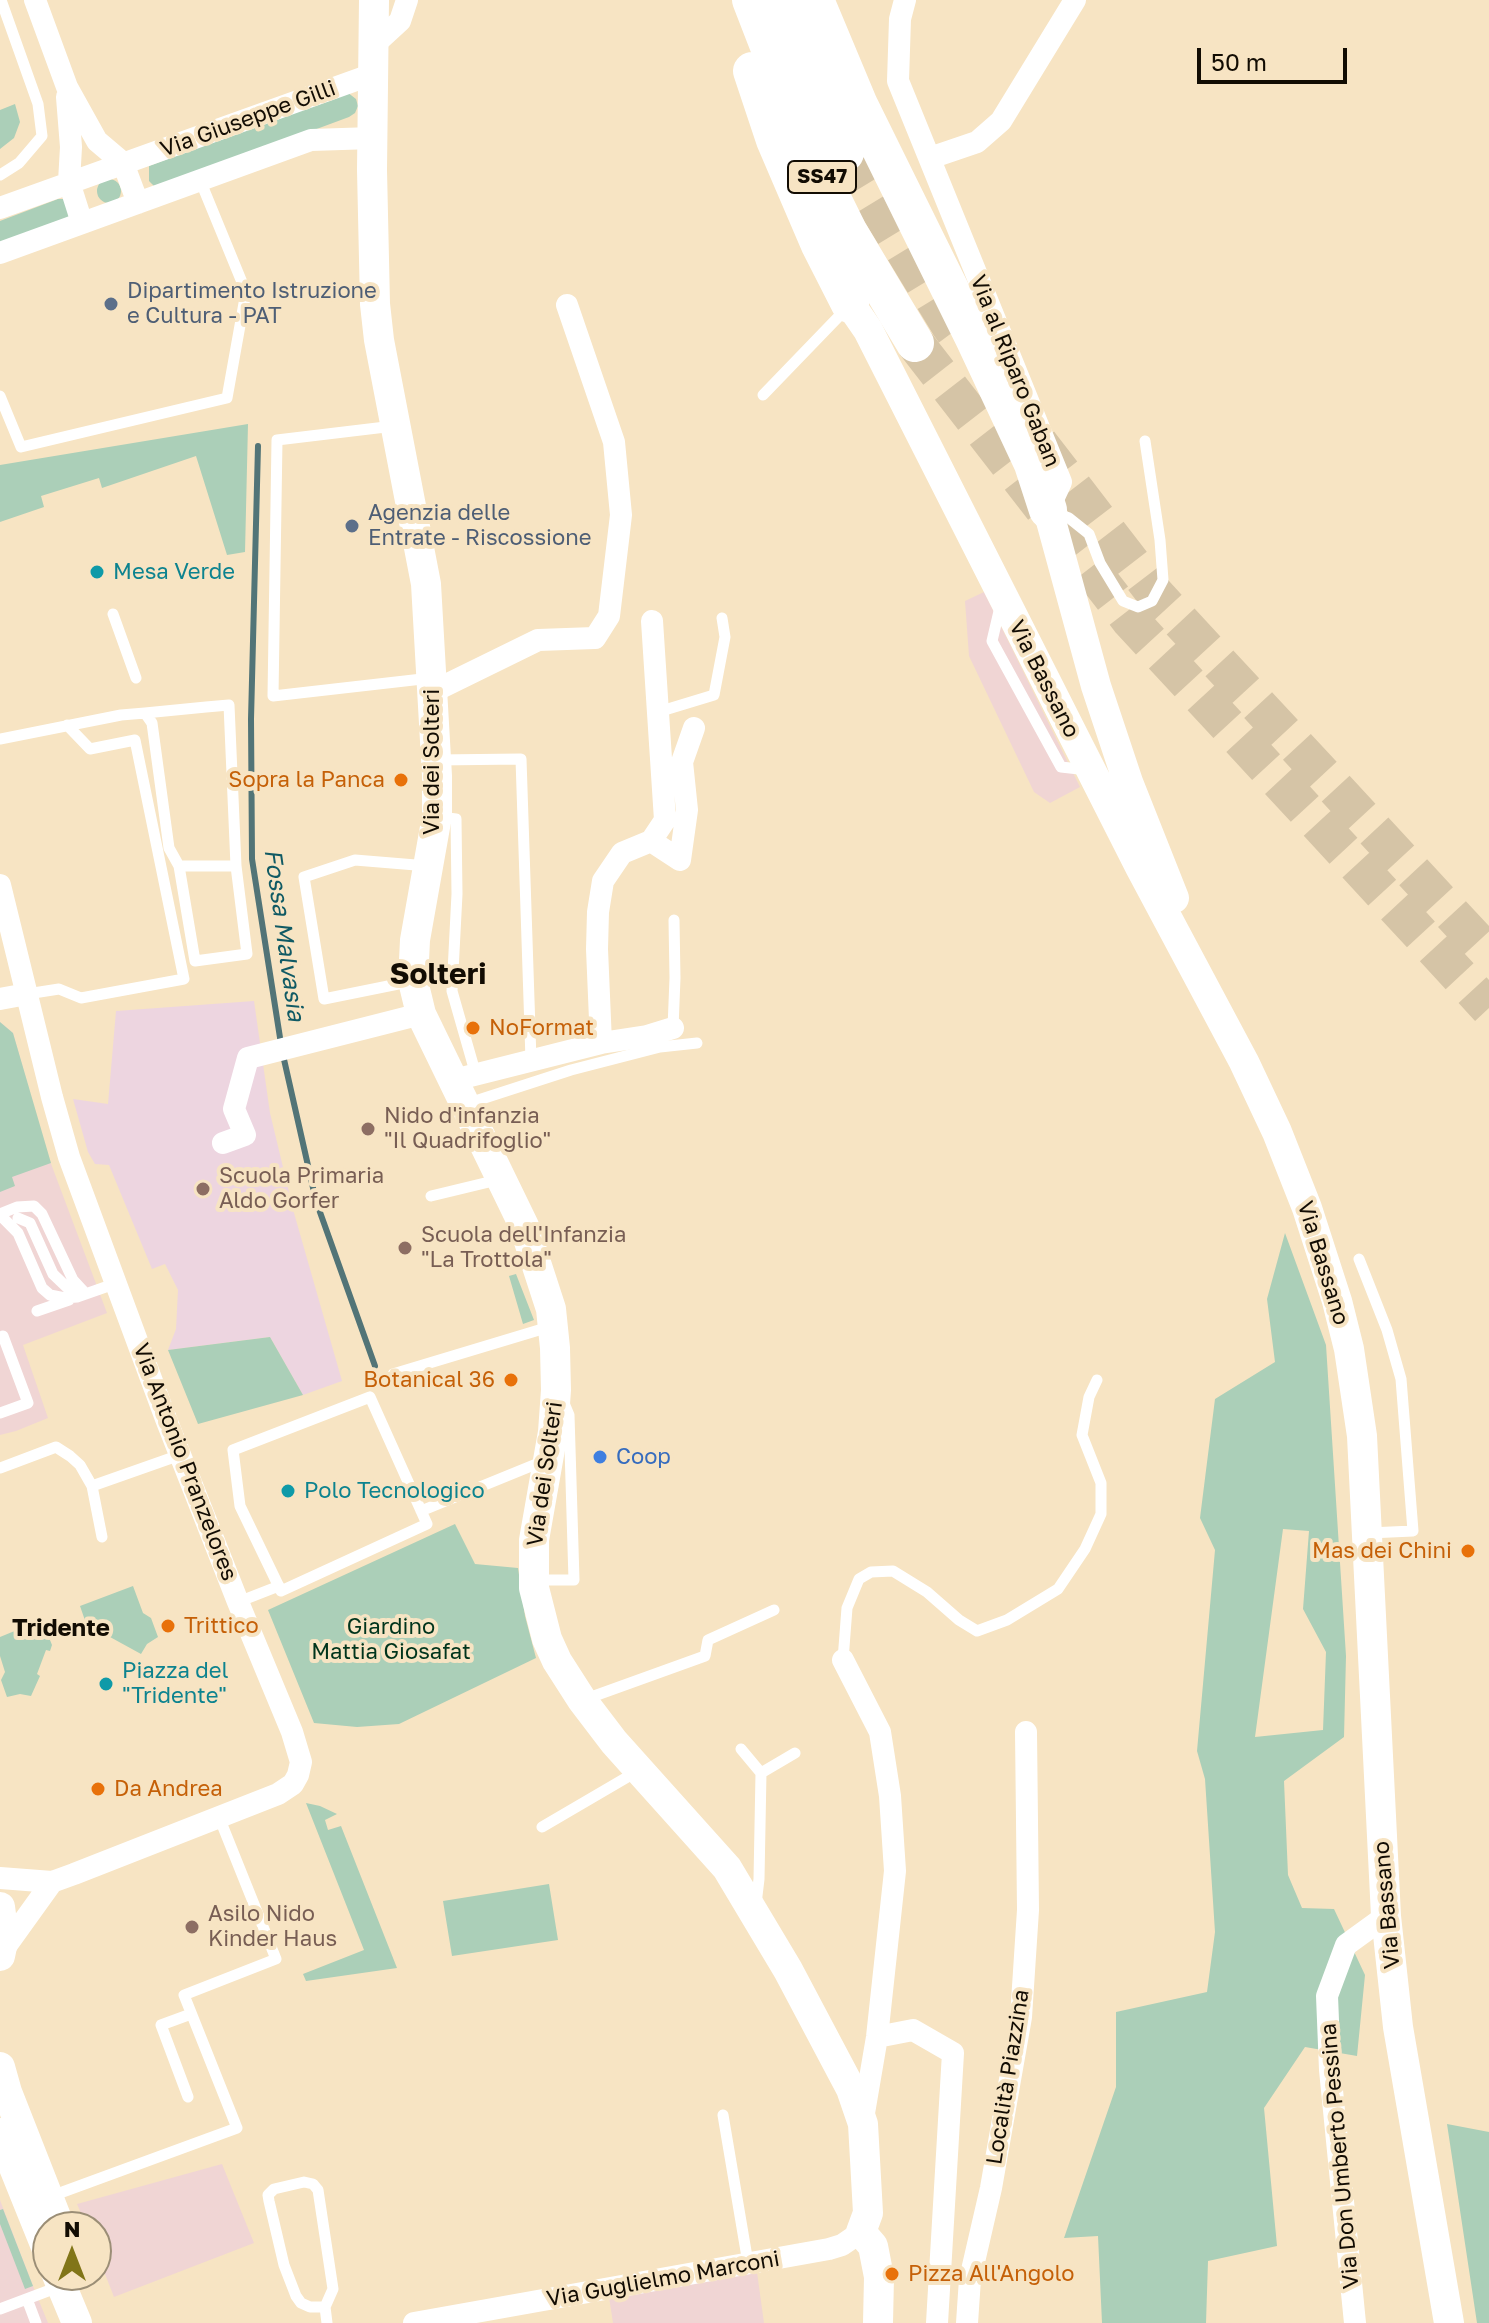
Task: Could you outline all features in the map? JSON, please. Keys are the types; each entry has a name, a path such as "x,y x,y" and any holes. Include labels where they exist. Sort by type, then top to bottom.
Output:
{"highway":[{"path":"729,0 775,140 820,245 850,304"},
{"name":"SS47","path":"751,0 813,160 848,231 915,343"},
{"name":"SS47","path":"782,0 814,88 845,153"},
{"path":"815,0 859,105 1033,464 1048,510"}],"main road":[{"name":"Via dei Solteri","path":"374,0 375,304 379,340 424,573 436,760 437,816 415,940 413,981 421,1014 465,1086 524,1226 546,1292 553,1326 556,1387 549,1459 534,1540 534,1588 547,1639 557,1661 614,1742 727,1868 788,1970 851,2089 863,2124 868,2213 861,2232"},
{"name":"Via Bassano","path":"850,304 868,330 1140,867 1244,1062 1277,1132 1307,1208 1337,1301 1349,1349 1362,1436 1386,1916 1398,2027 1449,2323"},
{"path":"1048,510 1096,686 1128,782 1190,939 1244,1062"},
{"path":"0,1907 4,1937 0,1972"},
{"path":"0,2067 54,2211"},
{"path":"0,2133 32,2212"},
{"path":"861,2232 873,2246 879,2277 878,2323"},
{"path":"69,2291 77,2323"},
{"path":"76,2291 99,2323"}],"street":[{"path":"35,0 67,87 97,141 123,163 138,203"},
{"path":"374,59 400,21 407,0"},
{"name":"Via al Riparo Gaban","path":"905,0 900,19 898,81 1061,482 1048,510"},
{"path":"930,158 977,142 1001,121 1075,0"},
{"name":"Via Giuseppe Gilli","path":"0,208 123,163 374,59"},
{"path":"67,87 71,147 69,182 82,223"},
{"name":"Via Giuseppe Gilli","path":"0,253 311,140 373,138"},
{"path":"433,685 538,640 595,638 609,616 621,515 614,442 567,305"},
{"path":"601,1043 597,949 603,881 622,853 651,841 665,820 652,621"},
{"path":"651,841 680,860 687,810 682,762 694,728"},
{"name":"Via Antonio Pranzelores","path":"0,885 69,1157 180,1455 292,1732 301,1762 298,1775 287,1790 52,1882 0,1878"},
{"path":"0,999 27,994"},
{"path":"223,1143 245,1135 234,1109 248,1058 421,1014"},
{"path":"465,1086 531,1060 673,1028"},
{"path":"843,1660 880,1732 890,1796 895,1871 877,2037 863,2124"},
{"name":"Località Piazzina","path":"967,2323 970,2279 991,2188 1021,2017 1028,1910 1026,1732"},
{"path":"0,1954 52,1882"},
{"name":"Via Don Umberto Pessina","path":"1355,2323 1330,2070 1327,1996 1346,1945 1386,1916"},
{"path":"877,2037 913,2030 953,2053 937,2323"},
{"name":"Via Guglielmo Marconi","path":"415,2323 829,2249 842,2245 861,2232"}],"lane":[{"path":"0,175 19,163 42,136 38,104 1,0"},
{"path":"0,396 21,447 227,398 246,292 200,180"},
{"path":"763,395 850,304"},
{"path":"395,426 277,440 273,696 403,683 433,685"},
{"path":"1048,510 1069,518 1089,534 1100,563 1123,601 1138,607 1152,601 1163,580 1145,441"},
{"path":"113,614 136,678"},
{"path":"658,712 714,695 725,637 722,618"},
{"path":"0,739 145,713 229,705 236,866 247,954 195,961 179,866 169,848 152,723 145,713"},
{"path":"27,994 59,989 81,998 184,979 135,740 90,749 67,725"},
{"path":"436,760 521,759 531,1060"},
{"path":"437,816 456,819 457,894 452,991 465,1086 571,1070 660,1047 697,1043"},
{"path":"413,981 324,999 304,877 355,860 429,866"},
{"path":"179,866 236,866"},
{"path":"673,1028 674,920"},
{"path":"431,1196 489,1182"},
{"path":"34,1206 48,1223 82,1295 65,1298 50,1295 42,1288 18,1233 0,1215 17,1207 34,1206"},
{"path":"18,1218 30,1223 53,1274 61,1284 82,1295"},
{"path":"1359,1259 1387,1330 1401,1379 1413,1531 1368,1533"},
{"path":"37,1311 117,1283"},
{"path":"393,1374 553,1326"},
{"path":"0,1413 28,1403 3,1336"},
{"path":"843,1660 847,1608 859,1579 871,1572 893,1571 927,1592 977,1631 1007,1620 1058,1589 1085,1549 1101,1514 1101,1483 1082,1435 1089,1397 1097,1380"},
{"path":"534,1580 574,1580 569,1415 556,1387"},
{"path":"370,1397 421,1511 427,1524 281,1591 240,1506 233,1450 370,1397"},
{"path":"0,1468 56,1447 80,1465 92,1486 102,1537"},
{"path":"92,1486 180,1455"},
{"path":"421,1511 549,1459"},
{"path":"238,1602 279,1586"},
{"path":"582,1700 705,1656 708,1640 774,1610"},
{"path":"741,1749 761,1773 759,1879 755,1914"},
{"path":"761,1773 795,1753"},
{"path":"542,1827 641,1770"},
{"path":"49,2198 237,2128 184,1995 276,1959 219,1817"},
{"path":"188,2097 161,2025 191,2014"},
{"path":"723,2115 748,2263"},
{"path":"325,2307 310,2307 301,2303 296,2296 284,2265 269,2201 268,2195 274,2189 304,2182 313,2184 318,2190 333,2289 325,2307 327,2323"},
{"path":"1,2305 27,2299 42,2291"},
{"path":"27,2299 36,2323"}],"shaded area":[{"path":"984,592 1080,787 1050,803 1034,792 969,656 965,601"},
{"name":"Scuola Primaria Aldo Gorfer","path":"254,1001 270,1113 294,1213 342,1381 303,1395 270,1337 168,1350 176,1329 178,1290 165,1264 152,1269 109,1165 95,1164 88,1152 73,1099 108,1104 116,1011"},
{"path":"0,1022 13,1033 47,1153 107,1313 23,1345 48,1418 0,1435"},
{"path":"222,2164 254,2243 114,2297 112,2211 80,2211 77,2204"},
{"path":"0,2200 32,2283 32,2291 35,2291 48,2323 0,2323"},
{"path":"757,2272 764,2323 613,2323 609,2297"}],"green space":[{"path":"347,92 356,99 358,106 349,117 171,183 154,186 149,181 149,166"},
{"path":"15,104 20,122 14,138 0,149 0,110"},
{"path":"109,179 118,182 121,191 118,200 109,203 100,200 97,191 100,182"},
{"path":"65,199 70,214 67,220 0,245 0,221"},
{"path":"248,424 245,552 227,555 196,456 102,488 99,478 41,496 44,507 0,522 0,465"},
{"path":"0,1022 13,1033 51,1163 12,1177 15,1186 0,1192"},
{"path":"1285,1233 1326,1345 1346,1656 1344,1737 1284,1781 1288,1875 1302,1908 1334,1909 1365,1975 1357,2056 1305,2047 1264,2108 1277,2246 1208,2261 1206,2323 1102,2323 1098,2236 1064,2238 1116,2087 1116,2012 1207,1992 1215,1932 1205,1779 1197,1751 1215,1550 1200,1518 1215,1399 1275,1362 1267,1299","holes":["1283,1529 1309,1531 1303,1609 1326,1652 1323,1730 1255,1737"]},
{"path":"516,1274 534,1320 523,1324 509,1276"},
{"path":"270,1337 303,1395 198,1424 168,1350"},
{"name":"Giardino Mattia Giosafat","path":"455,1524 475,1564 518,1568 525,1616 536,1658 399,1724 357,1727 314,1723 268,1610"},
{"path":"133,1586 143,1613 151,1618 158,1637 147,1644 141,1654 110,1637 89,1632 80,1606"},
{"path":"39,1621 44,1625 52,1645 50,1651 46,1650 37,1674 40,1676 31,1696 20,1694 7,1697 1,1680 5,1672 0,1656 0,1637"},
{"path":"306,1803 337,1814 325,1820 328,1830 341,1826 397,1968 306,1981 303,1974 364,1950"},
{"path":"549,1884 558,1940 452,1956 443,1901"},
{"path":"1447,2124 1489,2132 1489,2323 1477,2323"},
{"path":"3,2209 32,2283 25,2289 0,2224 0,2210"}],"waterway":[{"name":"Fossa Malvasia","path":"258,446 251,719 252,859 281,1044"},
{"name":"Fossa Malvasia","path":"283,1055 316,1201 375,1366"}],"tunnel":[{"path":"845,153 963,343"},
{"path":"915,343 1130,620 1489,1008"},
{"path":"1039,443 1156,595 1489,954"}],"place":[{"name":"Dipartimento Istruzione e Cultura - PAT","path":"111,304"},
{"name":"Agenzia delle Entrate - Riscossione","path":"352,526"},
{"name":"Mesa Verde","path":"97,572"},
{"name":"Sopra la Panca","path":"401,780"},
{"name":"NoFormat","path":"473,1028"},
{"name":"Nido d'infanzia \"Il Quadrifoglio\"","path":"368,1129"},
{"name":"Scuola Primaria Aldo Gorfer","path":"203,1189"},
{"name":"Scuola dell'Infanzia \"La Trottola\"","path":"405,1248"},
{"name":"Botanical 36","path":"511,1380"},
{"name":"Coop","path":"600,1457"},
{"name":"Polo Tecnologico","path":"288,1491"},
{"name":"Mas dei Chini","path":"1468,1551"},
{"name":"Trittico","path":"168,1626"},
{"name":"Piazza del \"Tridente\"","path":"106,1684"},
{"name":"Da Andrea","path":"98,1789"},
{"name":"Asilo Nido Kinder Haus","path":"192,1927"},
{"name":"Pizza All'Angolo","path":"892,2274"}],"district":[{"name":"Solteri","path":"438,974"},
{"name":"Tridente","path":"61,1628"}]}
